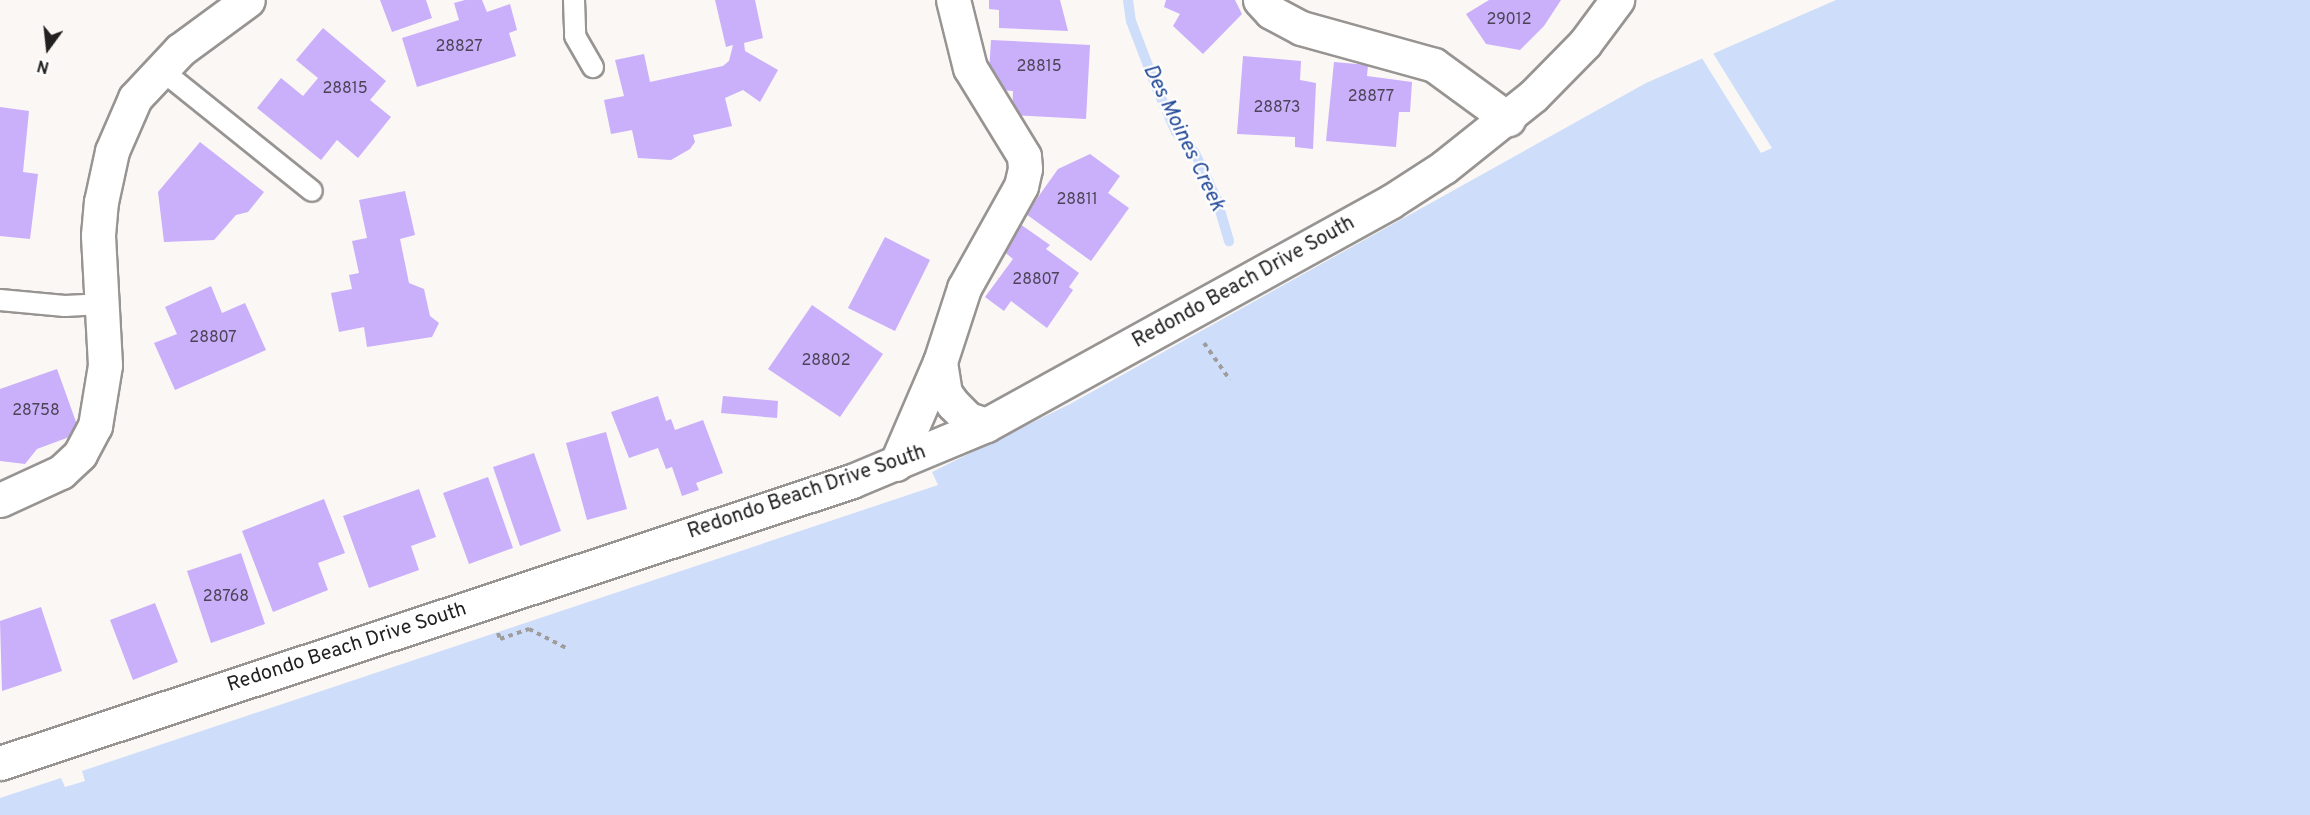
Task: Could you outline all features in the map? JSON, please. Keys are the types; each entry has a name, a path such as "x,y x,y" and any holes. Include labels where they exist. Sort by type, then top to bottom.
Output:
{"street":[{"path":"0,500 52,479 71,464 87,443 103,390 99,221 107,168 135,98 159,68 248,0"},
{"path":"896,464 940,362 964,288 1021,186 1025,168 1024,156 970,68 953,0"},
{"path":"1260,0 1271,12 1301,28 1434,65 1508,119"},
{"name":"Redondo Beach Drive South","path":"0,763 896,464 986,425 1390,202 1508,119 1585,43 1617,0"},
{"path":"940,362 945,393 953,404 968,419 986,425"}],"lane":[{"path":"574,0 575,36 593,67"},
{"path":"159,68 312,191"},
{"path":"0,300 65,306 101,304"}],"path":[{"path":"1198,335 1230,380"},
{"path":"500,639 529,629 568,649"}],"water":[{"path":"1836,0 2310,0 2310,815 0,815 0,798 61,778 65,787 85,781 82,771 938,485 932,472 1070,404 1646,83"}],"pier":[{"path":"1711,50 1772,148 1761,153 1700,55"}],"building":[{"path":"380,0 426,0 432,18 392,32"},
{"path":"465,0 482,0 487,12 510,4 517,30 509,33 516,56 417,87 402,38 459,20 454,3"},
{"path":"715,0 755,0 763,38 744,43 745,51 778,70 760,102 743,90 725,98 732,126 693,135 695,142 690,149 671,160 638,158 632,130 611,134 604,100 624,96 615,60 644,54 650,82 723,66 729,61 733,45 726,47"},
{"path":"989,0 1060,0 1068,31 999,28 999,10 989,9"},
{"path":"1166,0 1235,0 1242,14 1203,54 1173,26 1180,14 1164,7"},
{"path":"1489,0 1561,0 1544,26 1520,50 1486,44 1466,14"},
{"path":"323,28 386,81 370,100 391,117 358,158 337,140 321,160 257,108 281,78 303,96 318,78 296,60"},
{"path":"991,40 1090,45 1086,119 1012,115 1013,91 988,89"},
{"path":"1243,56 1301,61 1300,80 1316,83 1313,149 1295,147 1295,137 1237,134"},
{"path":"1334,62 1368,65 1367,76 1412,82 1410,112 1399,112 1396,147 1326,141"},
{"path":"0,107 29,111 23,172 38,174 30,239 0,236"},
{"path":"200,142 264,192 248,212 236,215 214,240 164,242 158,192"},
{"path":"1090,154 1120,176 1108,193 1129,208 1091,261 1026,214 1058,169"},
{"path":"405,191 415,235 400,239 409,283 424,289 430,316 439,323 432,337 367,347 364,327 339,332 331,293 352,289 349,275 359,273 352,241 367,238 359,200"},
{"path":"1020,224 1050,245 1046,249 1079,273 1069,287 1073,290 1047,328 1011,301 1004,311 985,297 1013,259 1002,250"},
{"path":"885,237 930,260 895,331 848,308"},
{"path":"211,286 222,313 245,303 266,350 175,390 154,343 177,334 165,307"},
{"path":"812,305 883,354 840,417 768,369"},
{"path":"57,369 80,433 37,449 25,464 0,461 0,389"},
{"path":"658,396 666,421 671,419 675,430 703,420 723,473 696,483 699,490 682,496 672,467 666,469 658,448 629,458 611,412"},
{"path":"723,396 778,401 777,418 721,413"},
{"path":"606,432 627,509 587,520 566,443"},
{"path":"534,453 561,531 520,546 493,467"},
{"path":"488,477 513,548 469,564 443,493"},
{"path":"419,489 436,537 411,546 419,570 369,588 343,516"},
{"path":"324,499 345,553 318,563 328,590 273,612 242,531"},
{"path":"241,553 265,624 211,643 187,571"},
{"path":"155,603 178,662 133,680 110,620"},
{"path":"41,607 62,671 2,691 0,621"}],"waterway":[{"name":"Des Moines Creek","path":"1128,0 1131,21 1155,84 1176,132 1195,153 1217,200 1229,241"}]}
